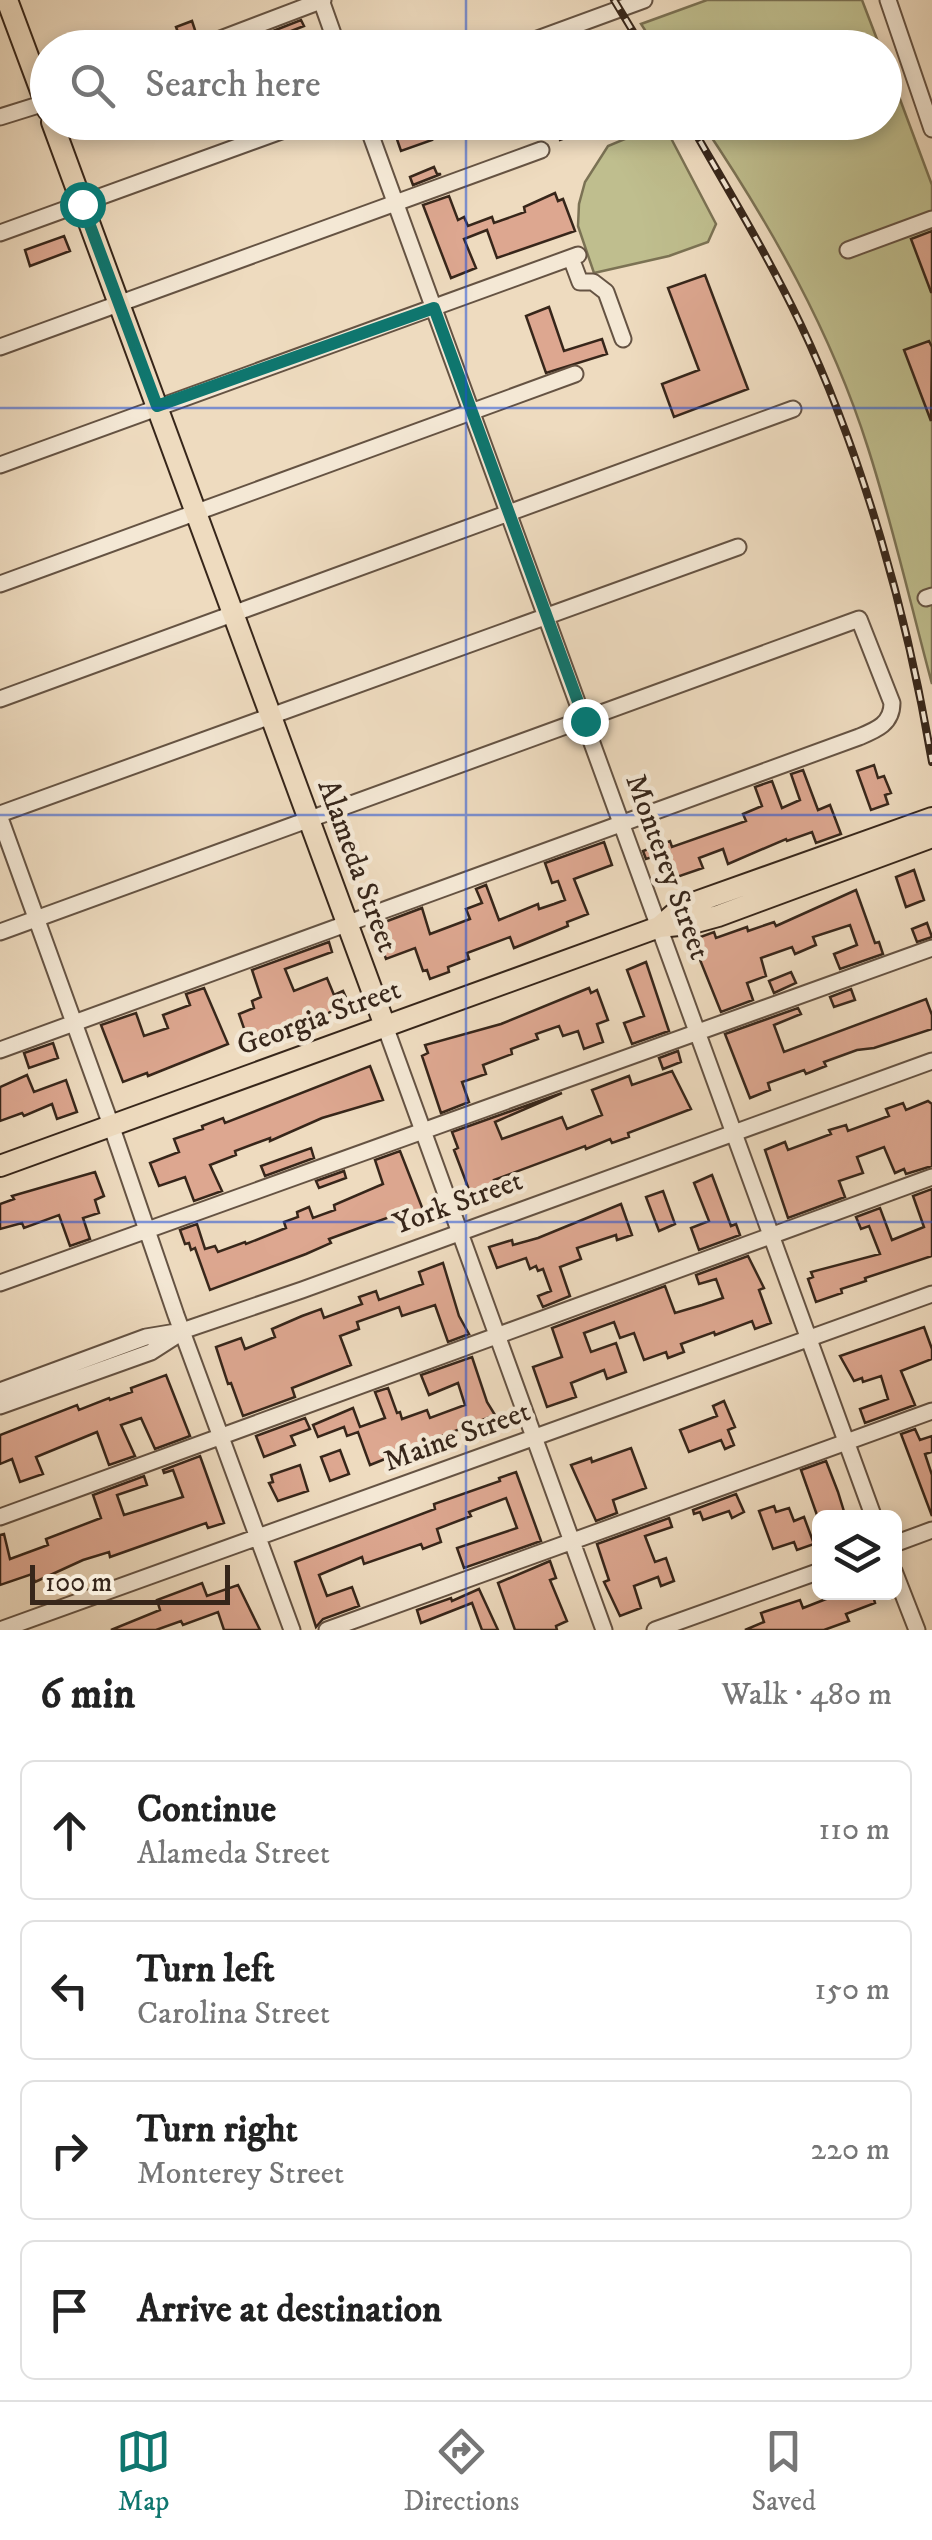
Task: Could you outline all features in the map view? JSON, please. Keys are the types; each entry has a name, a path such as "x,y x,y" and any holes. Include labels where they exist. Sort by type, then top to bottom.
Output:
{"main road":[{"name":"Alameda Street","path":"3,0 30,65"},
{"name":"Alameda Street","path":"59,140 385,1026"},
{"name":"Georgia Street","path":"658,927 682,907 932,818"},
{"name":"Georgia Street","path":"0,1166 658,927 718,916 932,836"}],"street":[{"path":"244,30 322,0 332,30"},
{"path":"562,30 644,0"},
{"path":"888,0 898,30"},
{"path":"902,41 932,130"},
{"path":"0,117 30,112"},
{"path":"0,233 257,140"},
{"name":"Monterey Street","path":"372,140 871,1510"},
{"path":"0,347 541,150"},
{"path":"848,250 932,218"},
{"path":"0,465 574,257 580,282 593,282 606,292 623,339"},
{"path":"0,584 575,374"},
{"path":"0,699 792,409"},
{"path":"292,1630 0,816 738,547"},
{"path":"0,932 859,620 892,704 892,712 883,726 859,737 0,1050"},
{"path":"0,1283 932,948"},
{"name":"Alameda Street","path":"385,1026 604,1630"},
{"name":"York Street","path":"0,1391 146,1337 182,1331 932,1062"},
{"path":"0,1517 932,1177"},
{"name":"Maine Street","path":"0,1630 932,1294"},
{"path":"0,1406 151,1352 182,1331"},
{"path":"327,1630 932,1410"},
{"path":"902,1541 932,1530"},
{"path":"656,1630 812,1574"},
{"path":"902,1591 918,1630"}],"shaded area":[{"path":"707,0 862,0 873,30 645,30 641,24"},
{"path":"902,105 932,185 932,684 894,536 853,405 817,320 713,140 902,140"},
{"path":"622,140 672,140 716,224 708,242 669,256 594,273 578,226 579,204 585,182 608,146"}],"building":[{"path":"301,20 304,26 294,30 276,30"},
{"path":"192,21 195,30 177,30 176,27"},
{"path":"397,140 432,140 401,151"},
{"path":"434,167 441,174 413,185 410,177"},
{"path":"555,193 558,201 563,199 575,231 497,258 487,230 464,239 476,268 451,278 423,205 449,196 458,220 464,217 468,226 492,217 494,223 525,212 524,207"},
{"path":"932,231 932,292 931,292 911,239"},
{"path":"64,236 70,251 30,266 25,250"},
{"path":"705,275 748,389 674,417 662,384 699,370 668,288"},
{"path":"549,307 564,351 602,339 607,354 546,373 526,316"},
{"path":"929,341 932,347 931,421 904,350"},
{"path":"874,765 878,778 884,776 891,793 885,795 888,804 871,810 857,771"},
{"path":"803,770 818,810 830,805 841,834 816,843 812,832 728,864 723,849 699,858 703,868 674,878 665,853 646,859 643,851 670,841 672,847 746,821 743,814 762,806 755,787 772,781 782,808 800,800 791,774"},
{"path":"604,842 612,865 574,879 588,914 567,922 568,926 514,948 510,937 467,953 469,959 430,979 415,948 386,959 374,926 422,908 430,934 470,919 466,909 482,903 476,889 486,885 499,920 538,904 539,909 565,900 558,881 552,883 545,863"},
{"path":"914,870 924,900 906,907 896,877"},
{"path":"856,890 875,943 879,942 883,954 840,969 834,954 857,945 850,925 813,937 816,945 795,954 792,947 761,958 766,976 747,983 753,1000 721,1012 692,940 714,932 716,938 747,927 748,931 774,922 776,926"},
{"path":"927,923 932,937 917,942 912,929"},
{"path":"329,942 332,952 285,969 294,991 327,978 334,995 343,991 348,1002 323,1016 322,1013 248,1040 239,1014 254,1008 252,1001 261,997 252,970"},
{"path":"646,962 669,1031 632,1044 624,1023 644,1016 627,970"},
{"path":"791,972 796,983 774,993 769,981"},
{"path":"204,988 228,1044 123,1082 101,1025 136,1013 144,1036 168,1028 163,1015 190,1005 186,994"},
{"path":"589,988 591,993 597,990 608,1020 597,1024 603,1042 584,1049 578,1031 563,1036 559,1026 536,1034 538,1039 483,1065 486,1074 462,1082 469,1102 441,1113 422,1056 428,1053 425,1045 501,1024"},
{"path":"851,989 855,1000 834,1007 830,997"},
{"path":"926,999 932,1029 857,1050 824,1062 826,1066 806,1074 804,1070 768,1083 770,1090 750,1098 725,1034 798,1008 801,1014 774,1025 784,1052"},
{"path":"53,1043 58,1058 29,1068 24,1053"},
{"path":"678,1051 681,1062 663,1069 659,1058"},
{"path":"370,1066 383,1100 322,1118 270,1141 235,1151 236,1155 210,1165 222,1191 194,1201 185,1177 159,1186 150,1163 179,1152 174,1139"},
{"path":"672,1071 691,1109 628,1133 629,1137 612,1143 610,1139 586,1149 585,1146 494,1180 496,1185 471,1195 454,1150 458,1148 452,1132 562,1093 495,1122 502,1139 562,1117 567,1129 602,1115 592,1090 629,1076 632,1085"},
{"path":"27,1075 34,1092 66,1080 77,1112 57,1119 52,1104 0,1121 0,1087"},
{"path":"928,1101 932,1104 932,1166 906,1174 904,1169 895,1173 884,1147 857,1157 863,1173 839,1181 845,1197 788,1218 765,1150 785,1142 788,1150 831,1134 829,1130 846,1125 848,1131 889,1116 886,1109 903,1103 906,1110"},
{"path":"311,1148 314,1158 265,1176 261,1166"},
{"path":"400,1151 425,1215 402,1225 398,1214 210,1290 195,1248 191,1250 189,1243 185,1244 180,1230 197,1224 205,1249 215,1246 218,1252 246,1244 286,1228 284,1222 298,1217 297,1212 309,1207 313,1218 383,1184 375,1160"},
{"path":"344,1171 346,1178 319,1188 316,1181"},
{"path":"95,1172 104,1196 95,1200 99,1213 83,1218 90,1239 70,1246 59,1215 24,1228 22,1223 0,1229 0,1204 14,1199 12,1196"},
{"path":"712,1175 731,1226 736,1224 740,1235 699,1250 691,1228 709,1221 694,1183"},
{"path":"932,1189 932,1256 865,1278 866,1281 841,1289 842,1293 816,1302 808,1279 813,1277 811,1272 880,1254 869,1226 861,1229 856,1217 880,1208 892,1240 924,1227 913,1196"},
{"path":"663,1191 675,1224 659,1231 646,1197"},
{"path":"621,1204 632,1235 617,1240 616,1235 577,1248 581,1259 560,1267 570,1296 543,1307 538,1296 551,1291 543,1269 530,1269 526,1258 497,1268 489,1247 538,1238"},
{"path":"748,1256 764,1288 759,1290 771,1323 755,1329 752,1321 715,1335 714,1332 681,1344 684,1352 668,1358 666,1352 644,1360 634,1333 620,1338 614,1322 584,1333 591,1352 616,1343 626,1372 607,1379 604,1370 571,1383 576,1397 547,1407 533,1367 562,1357 552,1328 665,1286 675,1313 723,1298 716,1279 699,1284 696,1275"},
{"path":"443,1263 459,1316 469,1334 448,1342 435,1305 402,1316 399,1307 357,1322 359,1329 340,1336 351,1365 292,1388 295,1397 243,1416 216,1347 241,1338 245,1349 275,1337 272,1329 321,1309 324,1318 362,1304 359,1297 376,1291 379,1300 423,1284 419,1272"},
{"path":"924,1327 932,1359 901,1371 915,1405 865,1423 860,1409 888,1399 881,1376 854,1381 840,1356"},
{"path":"472,1357 495,1415 370,1465 358,1432 347,1436 344,1427 318,1437 313,1425 353,1408 360,1427 385,1418 375,1392 388,1388 402,1419 427,1410 430,1418 465,1405 458,1383 429,1395 421,1375"},
{"path":"166,1375 190,1436 155,1449 141,1418 121,1425 135,1456 109,1465 97,1432 36,1457 43,1474 20,1482 12,1459 0,1464 0,1435 77,1405 79,1410 110,1400"},
{"path":"724,1401 735,1427 728,1430 734,1445 725,1449 721,1440 689,1452 680,1430 717,1416 713,1406"},
{"path":"305,1418 310,1429 291,1436 295,1445 264,1457 256,1436"},
{"path":"915,1429 920,1440 932,1436 932,1452 925,1454 932,1475 932,1516 901,1434"},
{"path":"631,1448 646,1488 613,1500 617,1513 596,1521 571,1465"},
{"path":"340,1450 349,1474 330,1481 321,1457"},
{"path":"200,1456 224,1523 208,1528 206,1523 110,1557 109,1552 83,1560 35,1582 32,1574 0,1585 0,1535 4,1534 10,1559 48,1545 46,1539 101,1518 93,1495 144,1476 147,1485 117,1495 124,1515 183,1497 173,1470 163,1470"},
{"path":"826,1461 844,1510 815,1510 801,1470"},
{"path":"300,1465 308,1491 278,1501 269,1483 273,1482 271,1475"},
{"path":"516,1472 541,1541 464,1568 457,1548 517,1528 506,1498 469,1512 471,1516 437,1529 441,1542 423,1549 421,1544 364,1564 362,1557 319,1575 327,1596 352,1587 359,1606 323,1619 316,1627 295,1562 435,1509 434,1504"},
{"path":"736,1494 744,1512 732,1518 729,1511 703,1520 700,1512 694,1514 693,1510"},
{"path":"774,1506 776,1512 789,1508 794,1521 804,1517 812,1545 797,1550 794,1542 773,1549 759,1511"},
{"path":"669,1518 672,1527 645,1536 655,1562 666,1558 674,1581 661,1586 658,1577 634,1586 641,1608 620,1616 604,1582 609,1580 597,1544"},
{"path":"550,1561 556,1578 550,1580 567,1621 556,1626 557,1630 515,1630 498,1583"},
{"path":"202,1583 207,1596 238,1585 260,1630 224,1630 218,1612 156,1630 111,1630 160,1610 157,1600"},
{"path":"479,1589 498,1630 482,1630 472,1603 421,1623 417,1610"},
{"path":"800,1600 803,1608 824,1600 875,1603 846,1614 849,1621 824,1630 745,1630 764,1622 761,1613"}],"railway":[{"path":"614,0 632,30"},
{"path":"699,140 787,297 844,427 896,595 932,762"}],"route":[{"path":"82,204 157,406 434,308 585,721"}]}
